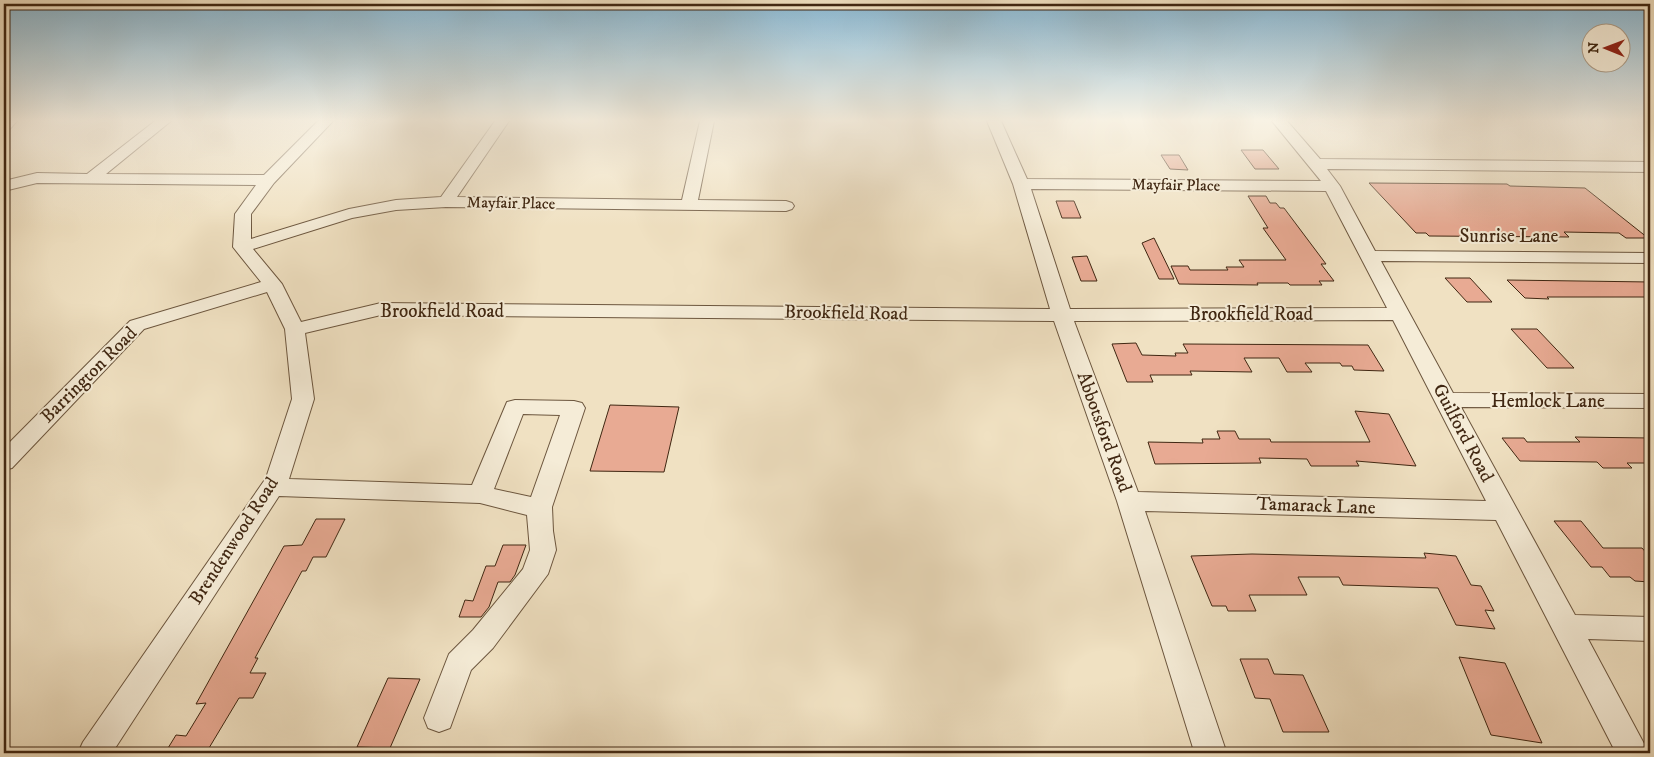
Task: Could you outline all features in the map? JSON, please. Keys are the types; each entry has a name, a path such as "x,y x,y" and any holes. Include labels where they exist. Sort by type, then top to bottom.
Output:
{"street":[{"path":"91,178 119,156"},
{"path":"242,247 243,214 268,180 291,156"},
{"path":"446,202 478,156"},
{"path":"689,206 700,156"},
{"name":"Abbotsford Road","path":"1009,156 1021,184 1062,315 1129,501 1208,749"},
{"name":"Guilford Road","path":"1309,156 1332,186 1633,753"},
{"path":"1316,164 1650,167"},
{"path":"4,186 37,178 268,180"},
{"name":"Mayfair Place","path":"1021,184 1332,186"},
{"name":"Mayfair Place","path":"242,247 349,214 396,205 446,202 786,206"},
{"name":"Brendenwood Road","path":"94,753 277,480 303,399 296,329 273,284 242,247"},
{"name":"Sunrise Lane","path":"1368,256 1650,258"},
{"name":"Barrington Road","path":"4,462 137,325 273,284"},
{"name":"Brookfield Road","path":"296,329 381,309 1062,315 1400,314"},
{"name":"Hemlock Lane","path":"1446,400 1650,401"},
{"path":"439,718 459,663 483,639 535,574 543,550 540,531 540,506 574,408 516,408 480,494"},
{"path":"272,488 480,494 518,504 540,506"},
{"name":"Tamarack Lane","path":"1129,501 1504,511"},
{"path":"1567,627 1650,629"}],"building":[{"path":"1162,156 1180,156 1188,170 1170,169"},
{"path":"1246,156 1268,156 1279,169 1255,169"},
{"path":"1369,183 1507,184 1510,186 1585,188 1648,238 1626,238 1619,233 1564,232 1569,237 1429,236 1426,233 1416,233"},
{"path":"1248,196 1266,196 1270,203 1276,203 1280,208 1284,208 1326,264 1321,264 1334,281 1319,281 1322,285 1290,285 1288,283 1257,283 1258,285 1179,284 1171,266 1188,266 1190,270 1228,270 1226,267 1244,267 1239,260 1286,260 1263,228 1268,228"},
{"path":"1056,201 1074,201 1081,218 1062,218"},
{"path":"1154,238 1174,279 1159,279 1142,243"},
{"path":"1087,256 1097,281 1081,281 1072,257"},
{"path":"1445,278 1470,278 1492,302 1467,302"},
{"path":"1507,280 1650,282 1650,297 1525,298"},
{"path":"1511,329 1537,329 1574,368 1547,368"},
{"path":"1136,343 1142,355 1176,356 1175,353 1188,353 1183,344 1368,345 1384,371 1354,370 1352,366 1342,366 1340,363 1305,363 1312,372 1287,372 1279,358 1244,358 1252,372 1190,371 1192,375 1150,375 1153,382 1127,382 1112,344"},
{"path":"610,405 679,407 664,472 590,471"},
{"path":"1355,411 1389,414 1416,466 1356,461 1359,466 1311,466 1307,459 1259,458 1261,463 1155,464 1148,442 1203,443 1202,439 1220,439 1217,431 1235,431 1239,439 1270,439 1271,442 1370,442"},
{"path":"1575,437 1650,438 1650,463 1627,463 1632,468 1603,468 1597,462 1520,461 1502,438 1524,438 1527,442 1580,442"},
{"path":"316,519 345,519 326,557 313,557 306,571 302,571 255,658 258,658 250,673 266,673 253,698 239,698 206,753 165,753 176,735 186,736 206,703 196,704 284,546 302,545"},
{"path":"1554,521 1581,521 1603,548 1642,548 1650,557 1650,582 1635,581 1630,577 1610,577 1602,567 1591,567"},
{"path":"503,545 526,545 515,575 510,582 498,582 489,607 481,617 459,617 465,600 473,601 486,566 495,566"},
{"path":"1424,553 1456,556 1471,585 1481,586 1494,611 1485,610 1495,629 1456,625 1438,588 1343,585 1339,577 1298,577 1307,595 1249,595 1256,611 1228,611 1226,606 1212,606 1191,556 1252,554 1426,558"},
{"path":"1459,657 1505,663 1542,743 1491,735"},
{"path":"1240,659 1268,659 1274,674 1303,675 1329,732 1283,732 1270,699 1255,698"},
{"path":"388,678 420,679 390,748 357,747"}]}
